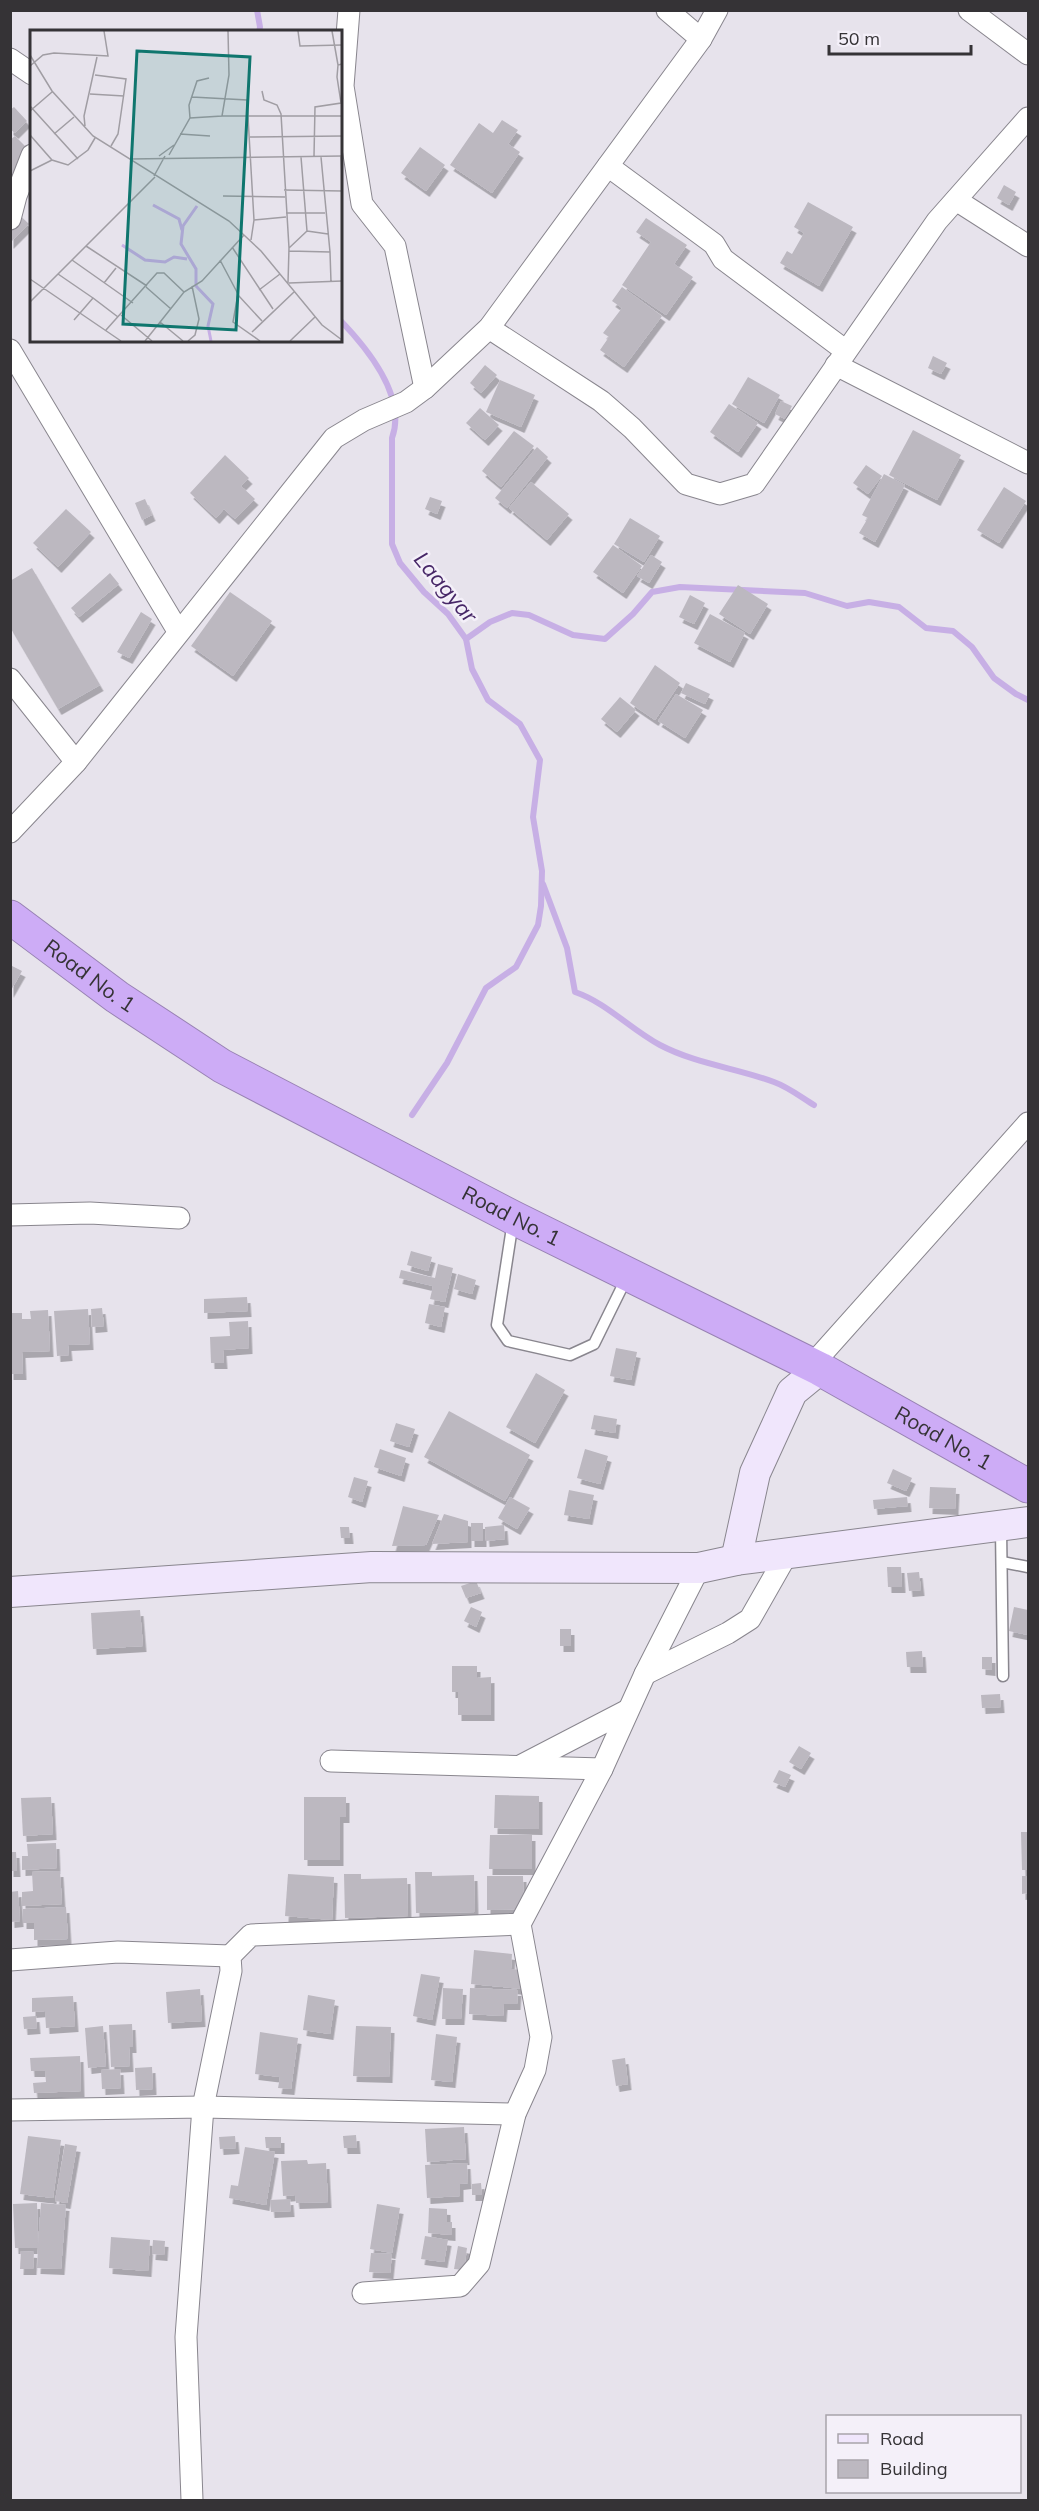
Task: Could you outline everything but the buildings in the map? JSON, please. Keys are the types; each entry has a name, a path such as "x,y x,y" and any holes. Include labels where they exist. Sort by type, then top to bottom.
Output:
{"highway":[{"name":"Road No. 1","path":"10,917 117,997 222,1066 514,1218 816,1367 1029,1486"}],"main road":[{"path":"736,1560 755,1473 792,1392 816,1367"},
{"path":"10,1592 372,1567 699,1568 736,1560 1015,1524"}],"street":[{"path":"349,10 343,86 363,204 395,246 425,388"},
{"path":"667,10 701,39"},
{"path":"10,832 76,762 178,631 334,438 364,420 406,402 425,388 489,328 701,39 717,10"},
{"path":"969,10 1029,54"},
{"path":"10,59 30,73"},
{"path":"489,328 601,401 633,428 686,484 720,494 754,484 937,221 1029,118"},
{"path":"10,219 30,160"},
{"path":"608,166 714,244 723,259 841,358 1029,464"},
{"path":"956,200 1029,246"},
{"path":"10,350 178,631"},
{"path":"10,679 76,762"},
{"path":"816,1367 1029,1123"},
{"path":"10,1215 90,1213 179,1218"},
{"path":"645,1674 750,1620 787,1554"},
{"path":"363,2293 460,2286 479,2264 515,2114 534,2070 541,2037 520,1924 602,1769 645,1674 699,1568"},
{"path":"519,1766 628,1710"},
{"path":"332,1761 602,1769"},
{"path":"10,1960 118,1952 230,1956 251,1935 520,1924"},
{"path":"192,2500 186,2337 203,2107 231,1971 230,1956"},
{"path":"10,2110 203,2107 515,2114"}],"lane":[{"path":"514,1218 499,1298 497,1325 508,1341 570,1355 594,1344 629,1275"},
{"path":"1003,1676 1002,1562 1015,1524"},
{"path":"1002,1562 1029,1567"}],"waterway":[{"name":"Laagyar","path":"257,10 259,30"},
{"name":"Laagyar","path":"342,322 362,344 382,374 394,406 392,544 400,563 424,592 448,614 466,639 472,669 488,700 520,724 540,760 533,817 542,871 538,925 516,967 486,988 447,1063 412,1115"},
{"path":"466,639 490,622 512,613 529,615 573,635 605,639 633,614 652,592 680,587 805,593 847,606 869,602 899,607 926,628 953,631 972,647 994,678 1028,700"},
{"path":"543,884 567,948 575,992 608,1009 660,1045 688,1057 774,1082 814,1105"}]}
